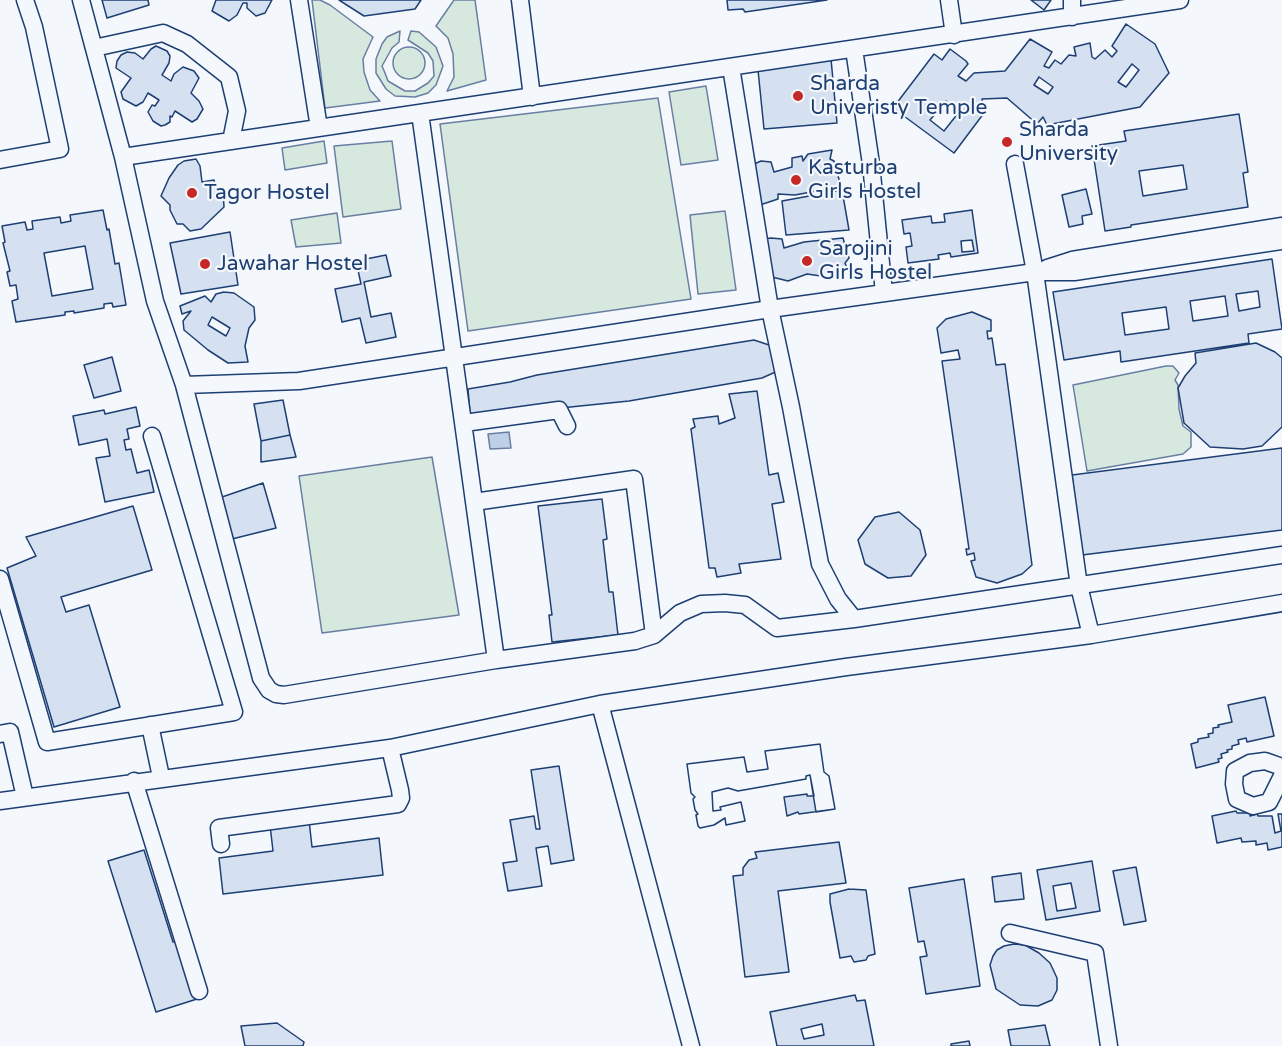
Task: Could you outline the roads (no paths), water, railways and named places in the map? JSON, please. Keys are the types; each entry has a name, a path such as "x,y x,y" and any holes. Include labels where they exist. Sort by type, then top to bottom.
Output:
{"street":[{"path":"0,160 60,149 34,27 25,0"},
{"path":"81,0 123,157 155,301 184,385 261,678 269,690 284,695 496,660 635,642 654,635 680,613 701,604 745,605 777,628 854,619 1282,555"},
{"path":"299,0 319,128"},
{"path":"520,0 532,97"},
{"path":"949,0 954,35"},
{"path":"123,157 954,35 1072,8 1180,0"},
{"path":"94,48 163,33 187,44 229,77 237,111 231,141"},
{"path":"854,49 871,164 884,293"},
{"path":"731,68 770,309 820,564 838,599 854,619"},
{"path":"420,113 496,660"},
{"path":"1015,164 1035,272 1079,586 1091,635"},
{"path":"1035,272 1072,260 1282,226"},
{"path":"184,385 299,381 770,309 1035,272 1074,272 1282,241"},
{"path":"464,423 559,411 567,426"},
{"path":"0,579 47,742 234,712 152,436"},
{"path":"474,502 634,479 654,635"},
{"path":"0,801 161,777 390,748 600,704 846,667 1091,635 1282,603"},
{"path":"600,704 691,1046"},
{"path":"150,725 161,777"},
{"path":"0,734 10,732 25,797"},
{"path":"221,844 219,828 398,804 401,798 400,790 390,748"},
{"path":"1282,768 1265,761 1250,764 1235,771 1234,784 1237,799 1253,806 1269,802 1282,776"},
{"path":"134,781 199,991"},
{"path":"1010,933 1095,953 1109,1046"}],"water":[{"path":"509,432 511,448 490,449 488,434"}],"place":[{"name":"Sharda Univeristy Temple","path":"798,96"},
{"name":"Sharda University","path":"1007,142"},
{"name":"Kasturba Girls Hostel","path":"796,180"},
{"name":"Tagor Hostel","path":"192,193"},
{"name":"Sarojini Girls Hostel","path":"807,261"},
{"name":"Jawahar Hostel","path":"205,264"}]}
